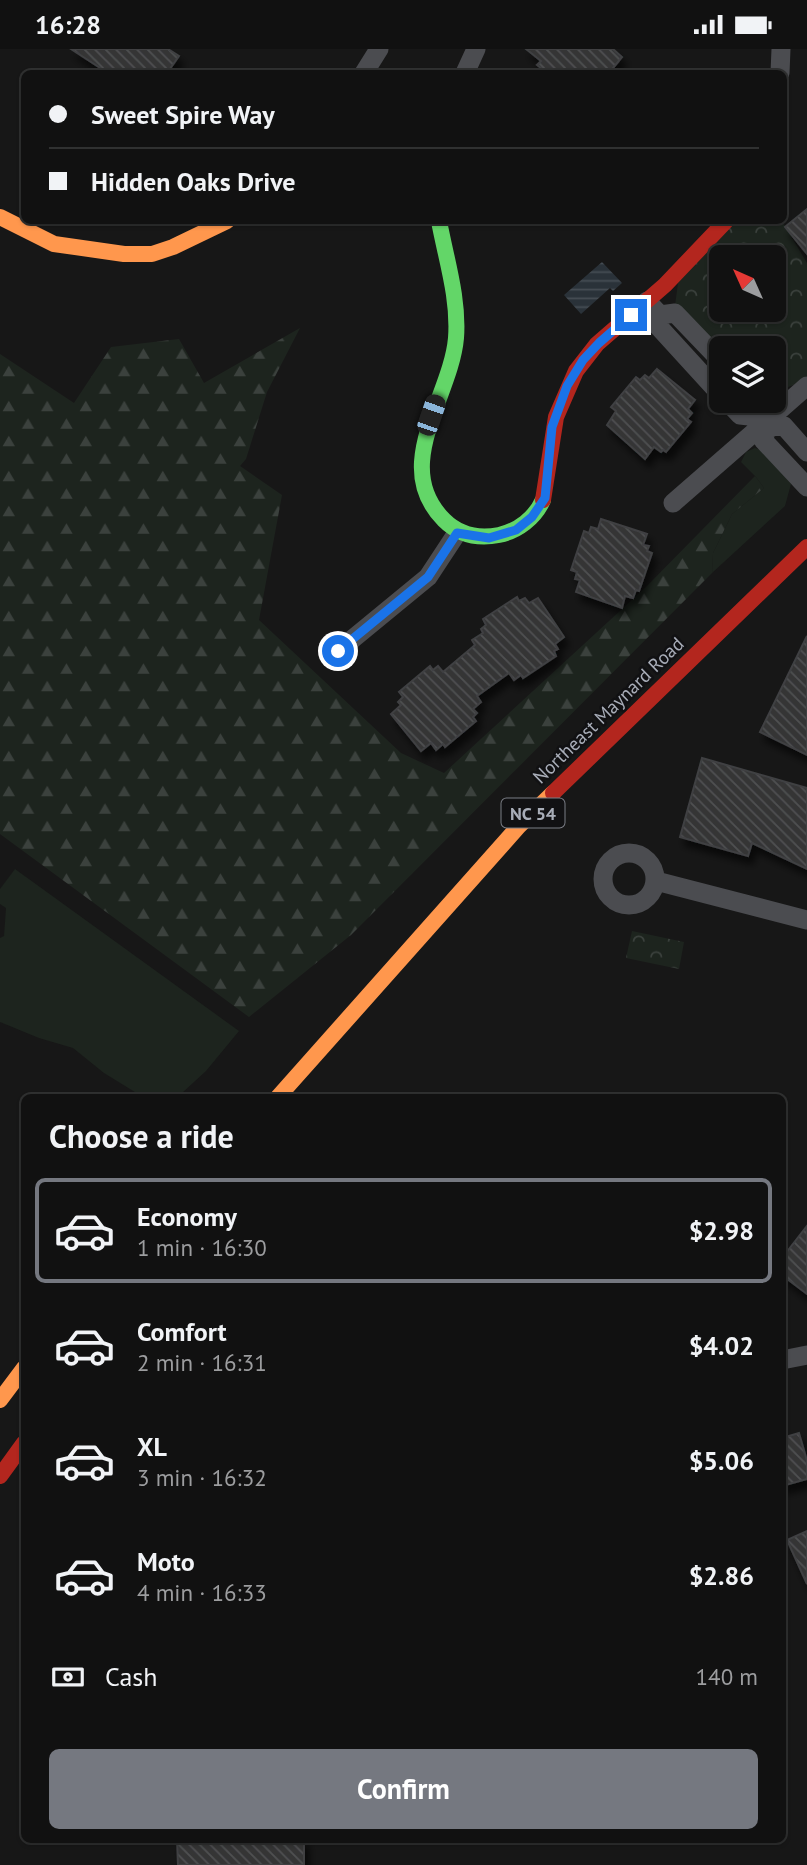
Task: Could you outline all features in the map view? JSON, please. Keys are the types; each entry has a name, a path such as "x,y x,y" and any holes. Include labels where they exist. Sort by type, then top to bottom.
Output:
{"street":[{"path":"366,70 379,49"},
{"path":"466,70 476,49"},
{"path":"780,70 781,49"},
{"path":"0,217 54,244 124,254 152,254 221,224"},
{"path":"440,224 452,284 456,338 431,415 423,454 423,479 430,506 457,533 489,538 516,530 532,517 545,498 552,427 567,386 583,360 599,343 655,309 724,224"},
{"path":"655,309 676,313 709,348"},
{"path":"655,309 658,327 709,382"},
{"path":"673,503 762,417 807,386"},
{"path":"738,413 762,417 784,426 807,452"},
{"path":"762,417 763,440 807,487"},
{"path":"338,651 428,577 457,533"},
{"name":"Northeast Maynard Road","path":"281,1094 519,826 807,547"},
{"path":"656,881 807,919"},
{"path":"786,1359 807,1355"},
{"path":"0,1400 21,1372"},
{"path":"0,1476 21,1447"}],"green space":[{"path":"725,224 784,224 807,263 807,376 786,388 786,336 709,337 675,306 679,276"},
{"path":"300,328 267,392 246,459 240,466 282,495 259,620 401,753 444,773 646,587 755,476 764,488 732,514 713,553 712,573 351,935 249,1017 0,834 0,354 74,403 111,347 179,339 204,383"},
{"path":"755,448 764,451 791,484 785,506 712,573 713,553 732,514 764,488 741,462 746,452"},
{"path":"15,869 239,1031 206,1071 182,1093 138,1094 104,1073 73,1048 0,1022 0,938 4,936 6,908 0,904 0,889"},
{"path":"632,931 684,942 679,969 626,958"}],"shaded area":[{"path":"602,262 622,283 613,291 610,288 581,314 564,295"}],"building":[{"path":"71,49 168,49 179,56 169,70 103,70"},
{"path":"526,49 613,49 622,57 611,70 543,70 537,65 541,61"},
{"path":"807,209 807,254 785,227"},
{"path":"657,369 695,400 688,409 692,413 687,419 691,422 666,452 654,447 645,459 607,425 616,411 611,407 636,377 640,380 645,375 649,378"},
{"path":"601,519 647,534 643,545 649,546 647,551 652,553 639,591 636,590 633,598 625,596 622,608 576,592 580,580 575,579 577,572 571,570 584,531 589,533 591,527 598,529"},
{"path":"517,597 519,601 525,598 529,603 538,598 564,637 555,644 558,649 554,651 556,656 523,678 521,675 514,680 509,673 477,696 481,702 473,709 477,713 473,717 476,721 445,747 443,744 436,750 431,743 421,751 391,714 401,705 398,702 403,697 399,692 430,666 433,670 438,666 443,672 475,645 472,640 483,633 481,629 486,625 483,619"},
{"path":"807,636 807,755 760,732"},
{"path":"702,758 807,788 807,869 752,843 748,856 680,837"},
{"path":"807,1226 807,1294 786,1278 786,1253"},
{"path":"799,1433 807,1461 807,1479 786,1485 786,1437"},
{"path":"807,1531 807,1584 787,1540"},
{"path":"177,1843 304,1843 304,1865 178,1865"}],"traffic: fast":[{"path":"440,224 454,293 456,338 452,361 423,454 422,477 429,499 450,525 469,535 484,536 499,535 519,527 531,518 543,500"}],"traffic: slow":[{"path":"0,217 54,244 124,254 152,254 221,224"},
{"path":"281,1094 519,826 553,793"},
{"path":"0,1400 21,1372"}],"traffic: jam":[{"path":"543,500 556,417 576,371 597,344 665,285 723,224"},
{"path":"553,793 807,547"},
{"path":"0,1476 21,1447"}],"route":[{"path":"338,651 428,577 457,533 489,538 516,530 532,517 545,498 552,427 567,386 583,360 631,315"}]}
